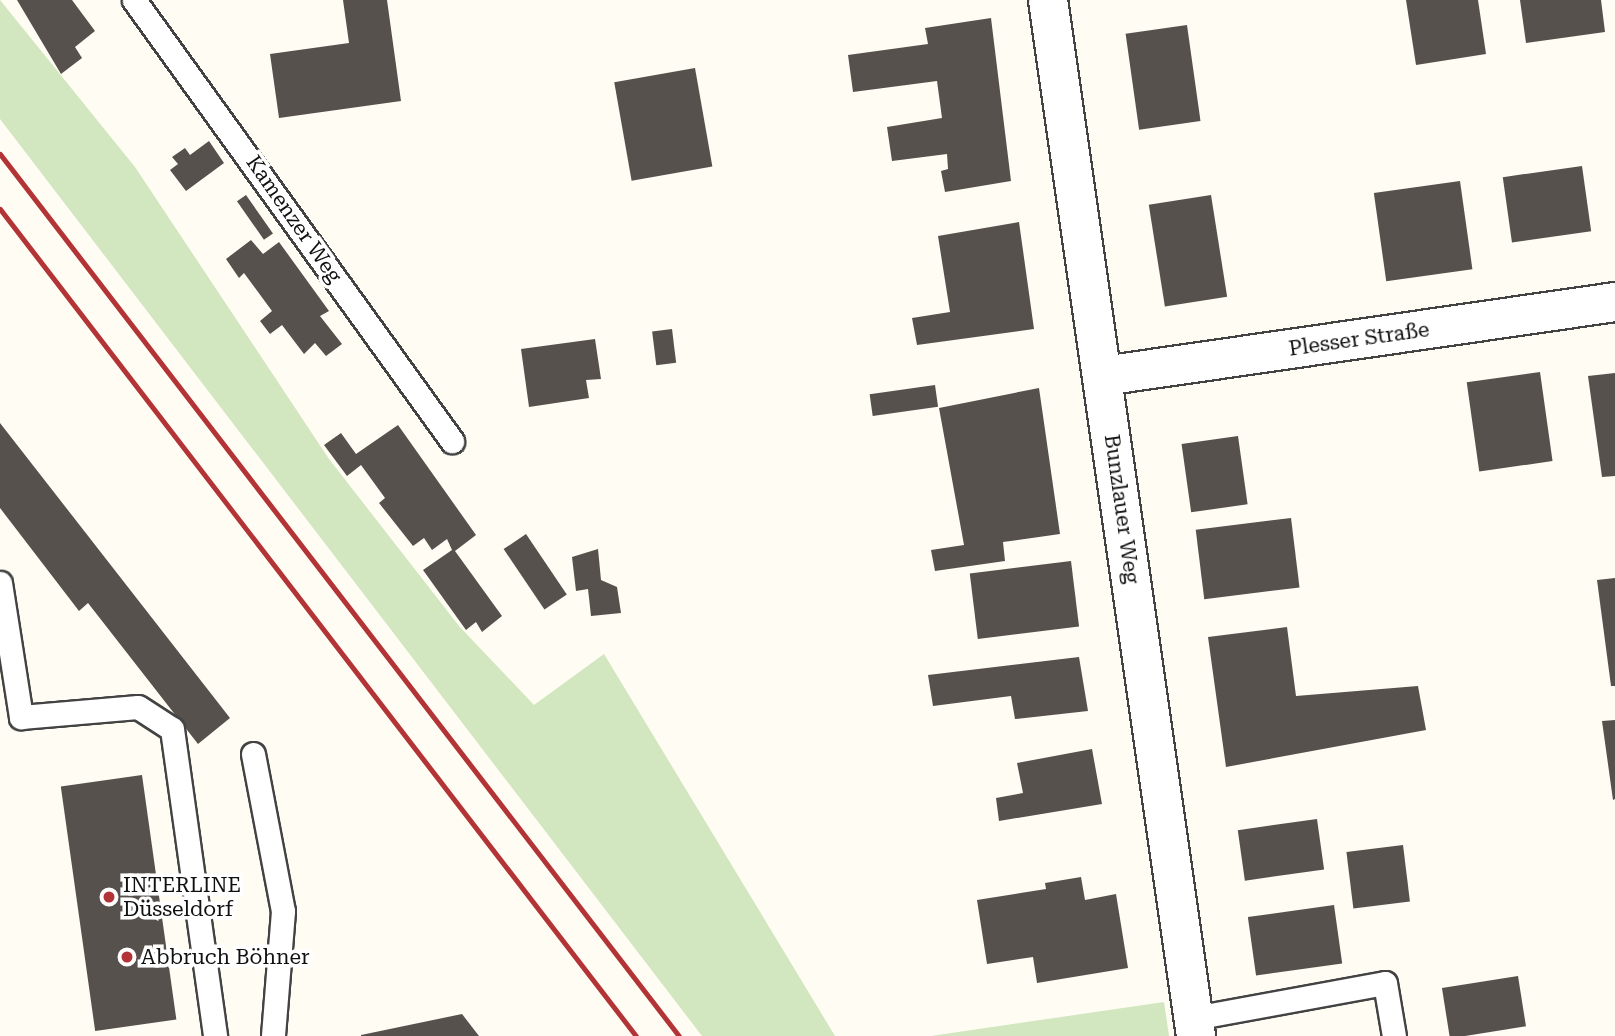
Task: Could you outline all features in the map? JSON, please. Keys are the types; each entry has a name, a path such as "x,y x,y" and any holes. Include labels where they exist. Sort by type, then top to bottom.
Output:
{"street":[{"name":"Bunzlauer Weg","path":"1048,0 1195,1027"},
{"name":"Plesser Straße","path":"1103,376 1615,302"}],"lane":[{"name":"Kamenzer Weg","path":"134,0 452,441"},
{"path":"0,583 21,717 138,707 172,729 215,1036"},
{"path":"253,754 283,911 273,1036"},
{"name":"Bunzlauer Weg","path":"1195,1027 1385,983 1394,1036"}],"green space":[{"path":"0,0 135,167 329,459 459,626 534,705 604,654 835,1036 702,1036 0,119"},
{"path":"1164,1002 1169,1036 931,1036"}],"building":[{"path":"17,0 72,0 95,31 75,47 82,58 61,74"},
{"path":"343,0 387,0 401,101 279,118 270,54 349,43"},
{"path":"1406,0 1478,0 1486,54 1416,65"},
{"path":"1520,0 1601,0 1605,32 1526,43"},
{"path":"991,18 1011,181 945,192 941,171 948,169 947,154 892,161 887,127 942,118 937,81 853,92 848,55 928,44 925,28"},
{"path":"1187,25 1200,121 1139,130 1126,34"},
{"path":"695,68 712,166 632,181 614,82"},
{"path":"209,141 224,163 186,191 170,170 178,164 172,157 185,148 190,155"},
{"path":"1582,166 1591,231 1512,242 1503,177"},
{"path":"1460,181 1472,269 1386,281 1374,193"},
{"path":"246,195 273,234 264,240 237,201"},
{"path":"1211,195 1227,297 1165,307 1149,205"},
{"path":"1019,222 1034,329 917,345 912,318 950,312 938,236"},
{"path":"251,240 263,254 279,242 329,311 320,316 342,344 326,356 315,343 304,354 282,325 270,334 260,321 272,311 244,273 239,278 226,259"},
{"path":"672,329 676,363 656,365 652,331"},
{"path":"595,339 601,379 586,380 589,398 529,407 521,349"},
{"path":"1540,372 1553,461 1479,471 1467,382"},
{"path":"1615,373 1615,476 1602,477 1588,376"},
{"path":"935,385 938,407 873,416 870,394"},
{"path":"1039,388 1060,534 1003,542 1005,561 935,571 931,550 964,545 939,408"},
{"path":"0,423 230,718 198,744 88,603 79,611 0,508"},
{"path":"398,425 476,535 455,551 502,616 482,632 476,622 466,630 423,570 452,550 447,539 432,550 424,538 413,546 379,503 385,498 361,465 347,476 324,445 341,433 356,454"},
{"path":"1238,436 1248,504 1191,512 1182,444"},
{"path":"1291,518 1300,587 1204,599 1196,530"},
{"path":"526,534 567,595 544,610 504,549"},
{"path":"598,549 601,580 617,587 621,613 591,616 588,589 576,591 572,557"},
{"path":"1071,561 1079,627 978,639 970,573"},
{"path":"1615,578 1615,686 1611,686 1597,580"},
{"path":"1287,627 1296,696 1418,686 1426,730 1226,767 1208,637"},
{"path":"1079,657 1088,711 1015,719 1011,696 933,706 928,675"},
{"path":"1615,720 1615,799 1613,800 1602,721"},
{"path":"1092,749 1102,804 999,821 996,798 1023,793 1017,763"},
{"path":"142,775 176,1020 95,1031 61,786"},
{"path":"1317,819 1324,870 1245,881 1238,830"},
{"path":"1403,845 1410,902 1353,909 1346,852"},
{"path":"1081,877 1085,900 1116,894 1128,968 1037,983 1033,957 987,964 977,900 1046,889 1045,883"},
{"path":"1334,905 1342,963 1256,976 1248,917"},
{"path":"1518,976 1526,1026 1450,1036 1442,988"},
{"path":"462,1014 479,1036 361,1036 361,1035"}],"railway":[{"path":"0,154 679,1036"},
{"path":"0,209 636,1036"}],"place":[{"name":"INTERLINE Düsseldorf","path":"109,897"},
{"name":"Abbruch Böhner","path":"127,957"}]}
